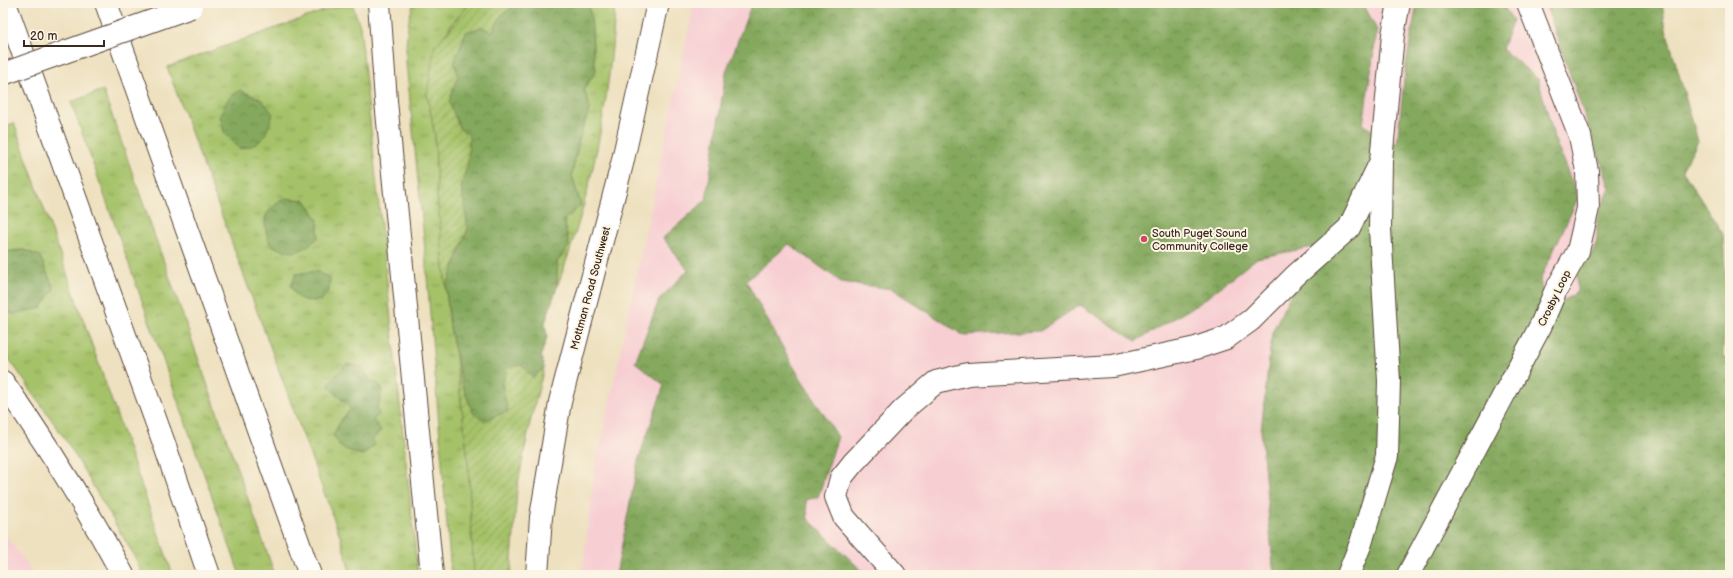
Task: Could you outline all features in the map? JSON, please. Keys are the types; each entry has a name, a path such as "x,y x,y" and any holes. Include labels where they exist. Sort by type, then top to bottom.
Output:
{"main road":[{"path":"5,3 165,446 209,575"},
{"path":"106,3 310,575"},
{"path":"379,3 386,101 432,575"},
{"name":"Mottman Road Southwest","path":"537,575 542,510 560,402 622,164 658,3"},
{"path":"1348,575 1361,543 1387,456 1389,381 1380,229 1381,161 1393,35 1398,3"},
{"name":"Crosby Loop","path":"1408,575 1541,325 1555,292 1578,251 1588,208 1587,171 1580,136 1528,3"},
{"path":"3,74 191,7"},
{"path":"895,575 844,517 836,497 841,478 903,410 936,382 968,374 1113,366 1196,348 1226,338 1251,320 1295,276 1349,228 1381,161"},
{"path":"3,382 46,444 75,490 123,575"}],"shaded area":[{"name":"South Puget Sound Community College","path":"694,3 1560,3 1730,575 582,575 594,475"},
{"path":"7,537 35,575 3,575 3,540"}],"green space":[{"path":"414,3 470,3 450,26 427,94 435,136 437,194 450,328 456,356 468,460 474,575 451,575 424,239 406,63 406,40 411,10"},
{"path":"470,3 519,3 502,14 492,32 482,27 466,32 454,63 458,75 449,102 460,129 469,135 468,162 461,187 468,228 446,288 437,194 435,136 427,94 434,48"},
{"path":"519,3 588,3 596,70 584,89 590,107 579,140 572,175 581,205 564,220 569,246 557,262 557,287 545,323 547,337 541,355 544,368 532,378 502,385 508,411 484,421 473,413 463,387 450,328 446,288 468,228 461,187 468,162 460,129 449,102 458,75 454,63 466,32 482,27 492,32 502,14"},
{"path":"588,3 615,3 613,39 604,112 597,148 580,219 557,287 557,262 569,246 564,219 581,205 572,175 579,140 590,107 584,90 596,70"},
{"name":"South Puget Sound Community College","path":"752,3 1363,3 1377,30 1363,125 1397,144 1405,71 1417,3 1501,3 1513,20 1502,49 1538,79 1555,140 1578,198 1540,280 1547,311 1577,292 1577,271 1591,256 1597,241 1597,217 1610,188 1545,3 1662,3 1666,29 1698,141 1682,170 1723,234 1726,283 1723,357 1730,359 1730,575 1275,575 1261,431 1272,333 1313,247 1257,258 1200,303 1136,341 1080,305 1040,331 963,335 892,289 841,282 789,244 746,281 792,364 838,437 818,497 806,500 808,519 861,570 862,575 616,575 638,461 664,385 635,362 659,300 688,270 663,238 706,200 726,72"},
{"path":"340,5 353,6 360,26 418,575 351,575 340,536 167,67","holes":["362,367 372,383 377,407 373,420 373,439 342,419 351,409"]},
{"path":"103,90 275,575 240,575 71,102"},
{"path":"240,90 262,100 273,114 265,134 259,142 240,149 224,132 220,115 228,99"},
{"path":"14,123 173,575 143,575 132,552 67,442 3,350 3,300 11,314 41,308 54,289 24,250 3,252 3,127"},
{"path":"284,198 305,200 318,220 318,238 295,252 289,252 270,244 265,228 268,212"},
{"path":"24,250 40,256 54,289 41,308 11,314 3,300 8,282 3,279 3,252"},
{"path":"316,271 330,278 329,290 321,301 303,300 299,298 291,286 296,274"},
{"path":"456,356 463,387 473,413 484,421 508,411 502,385 507,368 522,365 533,378 544,368 530,423 517,489 511,575 474,575 468,460"},
{"path":"347,364 362,367 372,383 375,382 382,388 380,402 377,407 379,414 373,420 381,430 373,439 375,445 362,455 342,448 333,435 342,419 351,409 329,387 331,380"}],"place":[{"name":"South Puget Sound Community College","path":"1144,239"}]}
